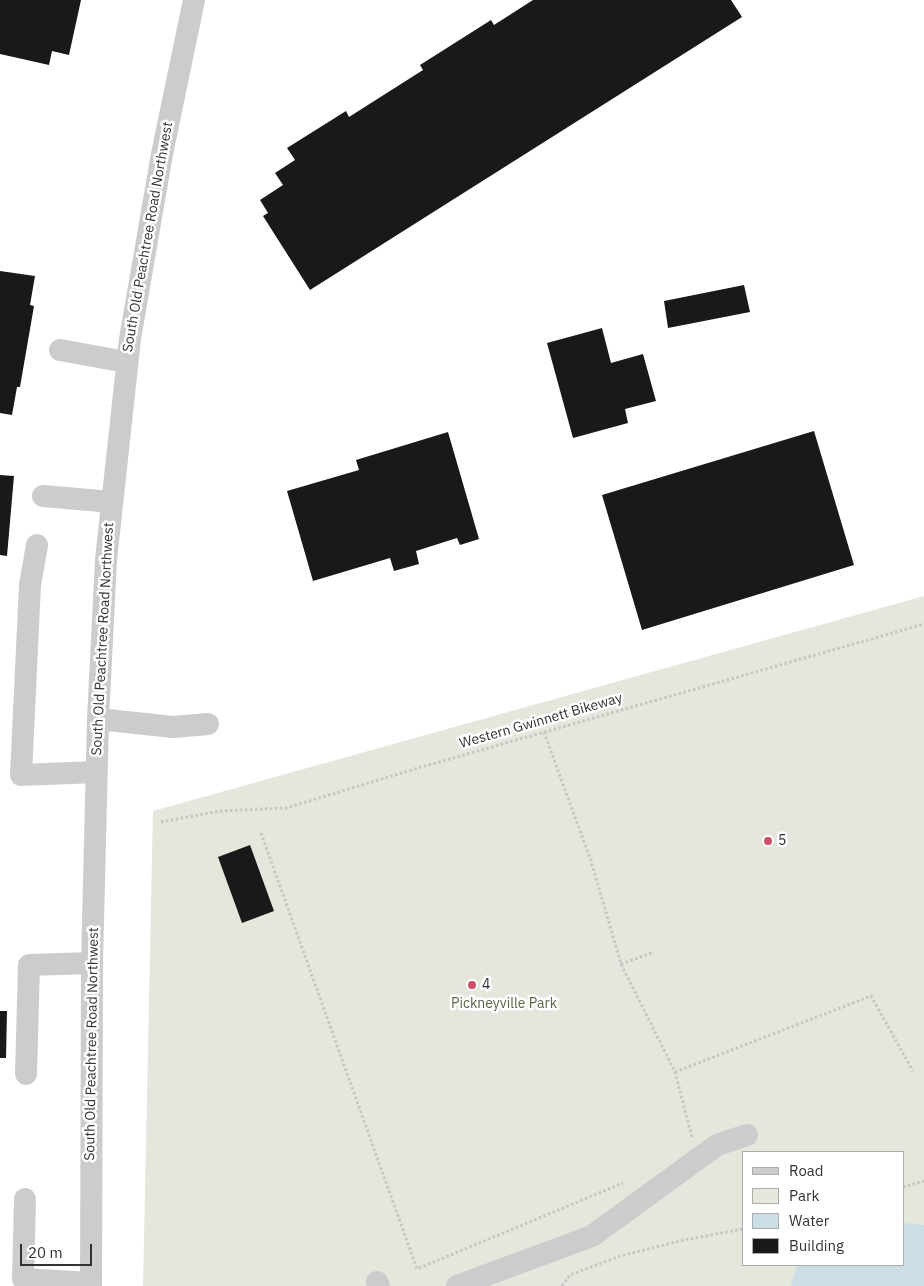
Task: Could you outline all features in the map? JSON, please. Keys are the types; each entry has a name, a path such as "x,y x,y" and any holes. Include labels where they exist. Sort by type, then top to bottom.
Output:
{"street":[{"name":"South Old Peachtree Road Northwest","path":"91,1284 92,963 96,772 106,560 126,362 162,154 194,0"},
{"path":"60,350 126,362"},
{"path":"43,496 112,502"},
{"path":"37,545 30,585 21,775 96,772"},
{"path":"98,719 174,727 208,724"},
{"path":"26,1074 29,965 92,963"},
{"path":"457,1286 592,1236 718,1146 747,1135"},
{"path":"25,1199 23,1279 91,1284"}],"path":[{"name":"Western Gwinnett Bikeway","path":"161,822 220,811 286,808 544,732 924,624"},
{"path":"544,732 591,861 621,964 675,1072 692,1138"},
{"path":"261,833 417,1269 629,1180"},
{"path":"621,964 654,952"},
{"path":"675,1072 871,996 913,1071"},
{"path":"904,1187 924,1181"},
{"path":"562,1286 570,1275 620,1256 684,1240 742,1229"}],"green space":[{"name":"Pickneyville Park","path":"924,596 924,1286 143,1286 153,811"}],"water":[{"path":"904,1223 924,1225 924,1286 791,1286 797,1266 904,1266"}],"building":[{"path":"0,0 81,0 69,55 52,51 49,65 0,54"},
{"path":"533,0 731,0 742,17 310,290 263,216 268,213 260,200 283,185 275,173 295,160 287,148 346,111 349,117 423,70 420,65 491,20 494,25"},
{"path":"0,271 35,276 30,305 34,306 20,387 17,387 12,415 0,413"},
{"path":"744,285 750,312 668,328 664,301"},
{"path":"602,328 611,363 643,354 656,401 625,409 628,423 573,438 547,343"},
{"path":"814,431 854,565 642,630 602,495"},
{"path":"448,432 479,539 460,545 457,538 416,551 419,564 394,571 390,558 313,581 287,491 359,470 356,460"},
{"path":"0,475 14,476 7,556 0,555"},
{"path":"250,845 274,911 242,923 218,857"},
{"path":"0,1011 7,1011 6,1058 0,1058"}],"place":[{"name":"5","path":"768,841"},
{"name":"4","path":"472,985"}]}
